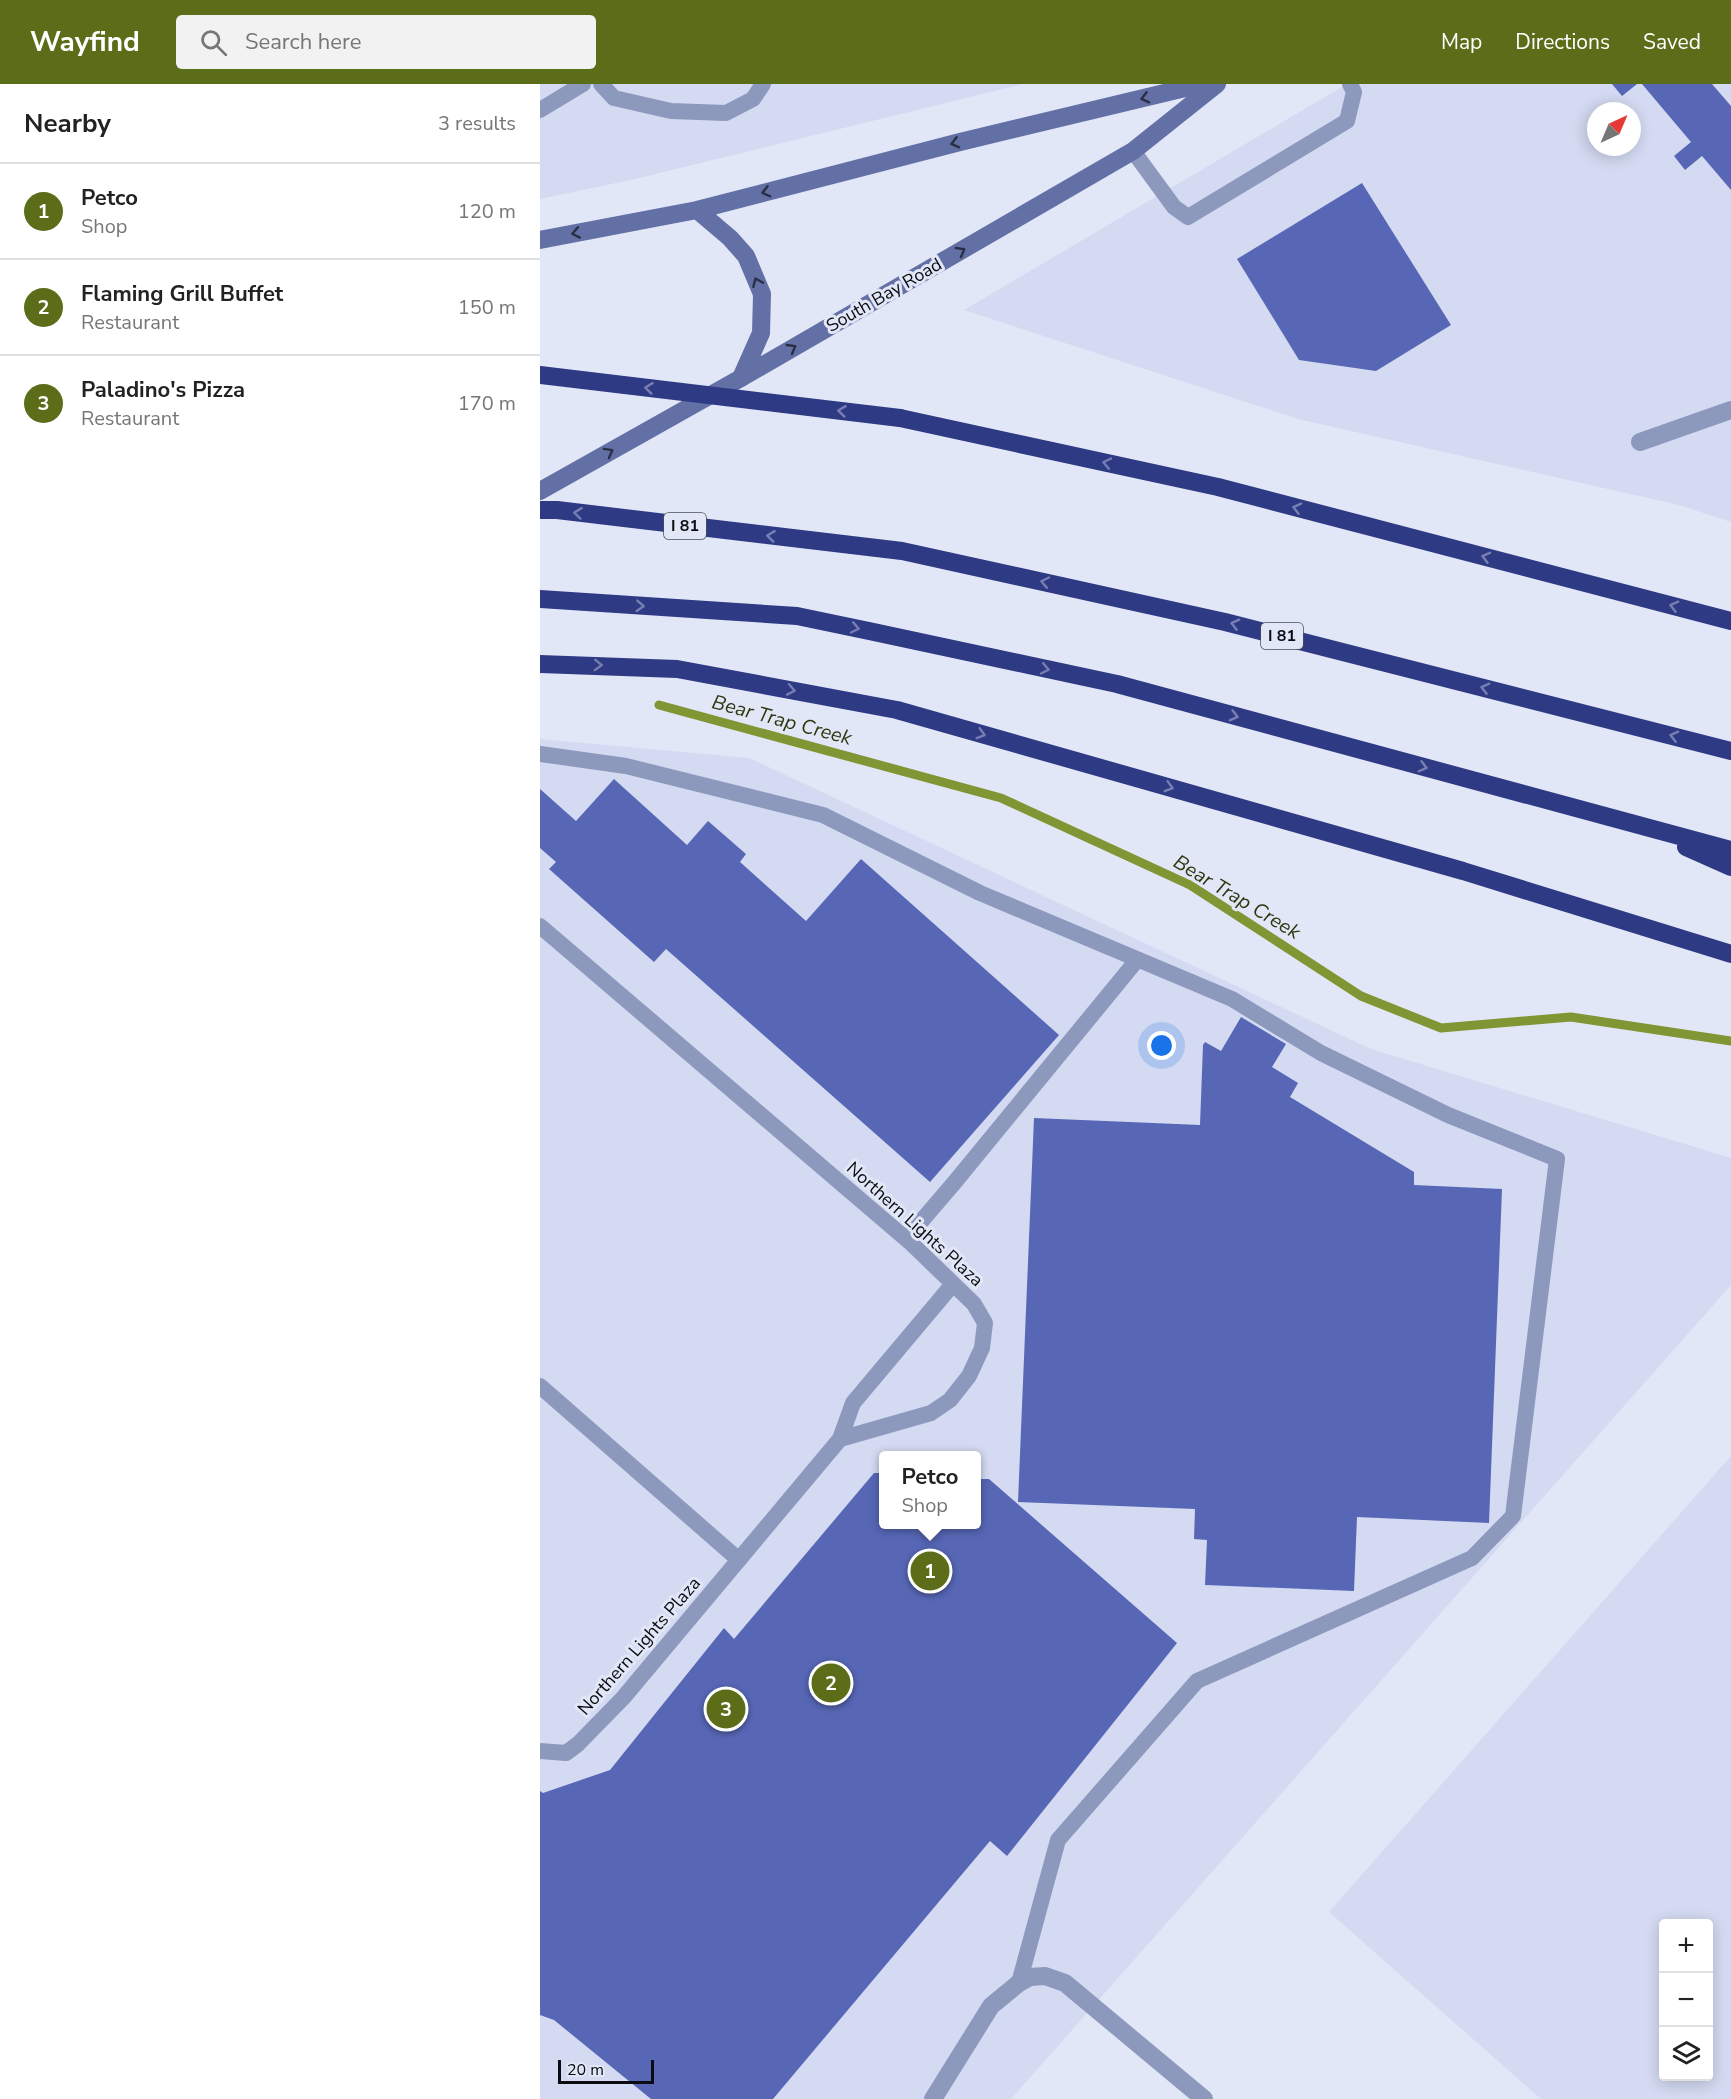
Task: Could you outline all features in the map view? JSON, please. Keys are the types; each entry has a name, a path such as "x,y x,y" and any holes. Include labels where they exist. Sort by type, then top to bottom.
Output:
{"highway":[{"path":"540,375 900,418 1218,487 1731,621"},
{"name":"I 81","path":"540,510 556,510 902,551 1225,622 1731,751"},
{"path":"540,599 797,616 1117,684 1731,850"},
{"path":"540,664 677,669 897,710 1463,871 1731,954"},
{"path":"1632,823 1731,867"}],"main road":[{"path":"540,240 697,210 960,142 1202,84"},
{"name":"South Bay Road","path":"540,491 741,378 1133,151 1216,84"},
{"path":"697,210 730,238 746,256 762,294 761,333 741,378"}],"street":[{"path":"1640,442 1731,410"},
{"path":"933,2099 990,2007 1019,1983 1030,1977 1045,1976 1065,1983 1204,2099"}],"lane":[{"path":"540,110 583,84"},
{"path":"601,84 614,98 671,111 726,113 753,99 763,84"},
{"path":"1133,151 1174,207 1188,217 1347,121 1354,92 1350,84"},
{"path":"540,754 626,766 823,815 980,893 1232,999 1321,1053 1448,1115 1557,1159 1513,1516 1472,1558 1197,1681 1058,1840 1019,1983"},
{"name":"Northern Lights Plaza","path":"540,926 906,1239 974,1304 985,1323 982,1348 969,1376 950,1400 931,1413 840,1439 623,1698 579,1744 566,1754 540,1751"},
{"path":"906,1239 1137,960"},
{"path":"840,1439 853,1403 953,1284"},
{"path":"540,1386 739,1560"}],"shaded area":[{"path":"540,84 1023,84 635,179 540,199"},
{"path":"1347,84 1731,84 1731,522 1679,505 1298,419 964,310"},
{"path":"540,739 749,758 1371,1049 1731,1158 1731,1285 1011,2099 540,2099"},
{"path":"1731,1456 1731,2099 1541,2099 1329,1912"}],"building":[{"path":"1612,84 1637,84 1622,96"},
{"path":"1642,84 1712,84 1731,106 1731,190 1702,156 1685,170 1674,156 1691,142"},
{"path":"1362,183 1451,325 1376,371 1299,360 1237,259"},
{"path":"614,779 687,845 708,821 746,854 740,862 806,921 861,859 1059,1035 930,1182 666,949 654,962 549,869 556,862 540,848 540,789 576,821"},
{"path":"1241,1017 1286,1044 1272,1067 1298,1083 1290,1097 1414,1172 1414,1185 1502,1189 1489,1523 1357,1517 1354,1591 1205,1585 1207,1540 1194,1539 1195,1509 1018,1502 1034,1118 1200,1125 1203,1045 1205,1042 1221,1051"},
{"path":"874,1473 879,1473 879,1529 981,1529 981,1479 989,1479 1177,1643 1007,1856 990,1841 773,2099 651,2099 554,2020 540,2015 540,1791 543,1793 610,1770 724,1628 734,1639"}],"waterway":[{"name":"Bear Trap Creek","path":"659,705 1001,798 1190,885 1361,996 1441,1028 1571,1017 1731,1041"}],"place":[{"name":"Petco","path":"930,1571"},
{"name":"Flaming Grill Buffet","path":"831,1683"},
{"name":"Paladino's Pizza","path":"726,1709"}]}
